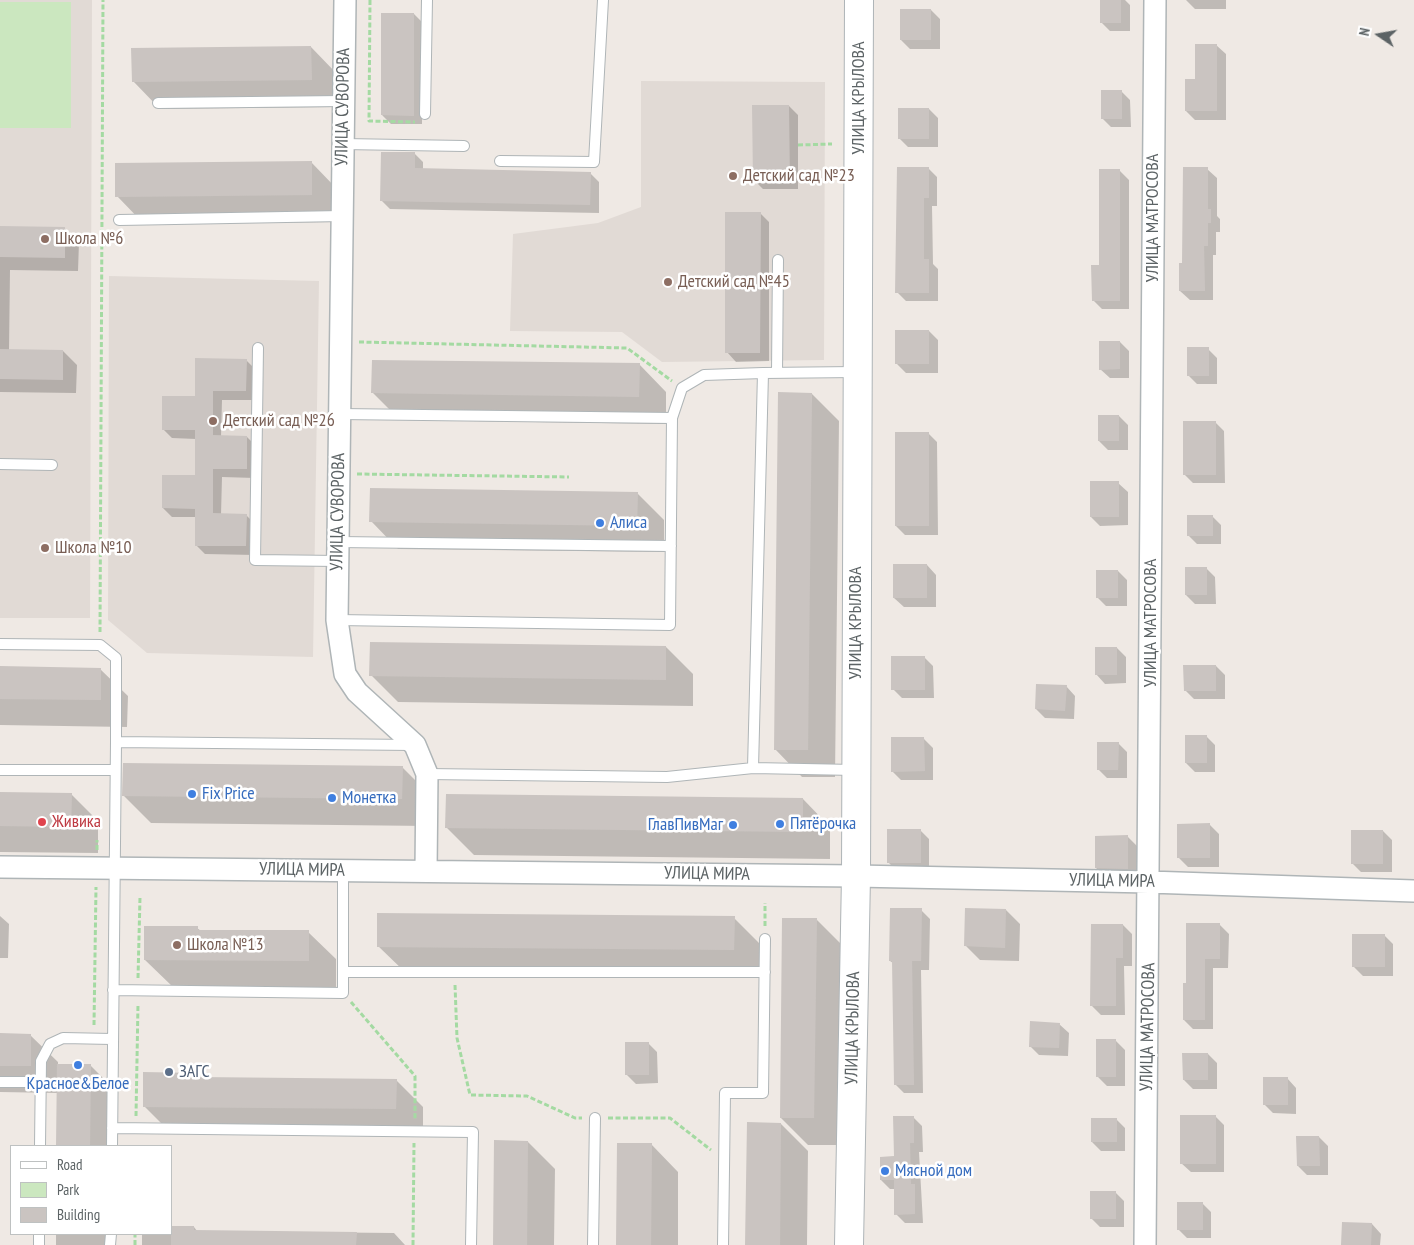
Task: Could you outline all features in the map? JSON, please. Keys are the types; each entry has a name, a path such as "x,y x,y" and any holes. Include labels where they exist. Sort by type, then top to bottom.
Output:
{"main road":[{"name":"УЛИЦА КРЫЛОВА","path":"849,1245 856,876 859,0"}],"street":[{"name":"УЛИЦА СУВОРОВА","path":"345,0 337,620 345,674 357,692 415,745 427,774 426,871"},
{"name":"УЛИЦА МАТРОСОВА","path":"1146,1245 1154,0"},
{"name":"УЛИЦА МИРА","path":"0,867 856,876 1149,882 1414,891"}],"lane":[{"path":"425,114 427,0"},
{"path":"500,162 594,162 603,0"},
{"path":"158,103 343,101"},
{"path":"343,144 464,146"},
{"path":"119,220 342,216"},
{"path":"777,373 778,260"},
{"path":"258,348 255,560 338,551 670,546"},
{"path":"337,620 670,625 672,418 682,388 704,375 857,372"},
{"path":"753,768 762,373"},
{"path":"340,414 672,418"},
{"path":"0,464 52,465"},
{"path":"0,644 100,645 116,658 116,770 106,868 113,990 112,1145"},
{"path":"116,742 415,745"},
{"path":"427,774 668,777 753,768 856,770"},
{"path":"0,770 116,770"},
{"path":"113,990 343,993 343,870"},
{"path":"723,1245 725,1093 763,1093 765,939"},
{"path":"343,972 765,972"},
{"path":"40,1145 41,1061 50,1044 63,1038 112,1039"},
{"path":"0,1082 41,1082"},
{"path":"593,1245 595,1118"},
{"path":"112,1128 473,1132 471,1245"}],"path":[{"path":"100,645 103,0"},
{"path":"370,0 369,121 425,122 425,114"},
{"path":"798,145 832,144"},
{"path":"340,341 627,348 682,388"},
{"path":"339,474 569,477"},
{"path":"94,1038 106,868 97,840"},
{"path":"136,1128 140,897"},
{"path":"765,939 766,903"},
{"path":"454,972 457,1038 470,1095 527,1096 575,1118 670,1118 724,1161"},
{"path":"343,993 415,1076 413,1245"}],"shaded area":[{"name":"Школа №6","path":"0,0 92,0 90,618 0,618"},
{"name":"Детский сад №45","path":"641,81 825,82 824,360 662,362 622,332 510,331 513,234 598,223 641,207"},
{"name":"Детский сад №26","path":"109,276 319,281 313,657 147,653 108,620"}],"green space":[{"path":"0,2 71,2 71,128 0,128"}],"building":[{"path":"1100,0 1121,0 1121,23 1100,23"},
{"path":"900,9 931,9 931,40 900,40"},
{"path":"381,13 414,13 414,116 381,115"},
{"path":"1195,44 1217,44 1217,111 1185,111 1185,79 1195,79"},
{"path":"311,46 312,80 132,82 131,48"},
{"path":"1101,90 1122,90 1122,119 1101,119"},
{"path":"752,105 789,105 790,181 753,181"},
{"path":"898,108 929,108 929,139 898,139"},
{"path":"381,152 415,152 415,168 591,172 590,205 380,201"},
{"path":"312,161 312,195 115,197 115,163"},
{"path":"897,167 929,167 929,198 924,198 924,259 929,259 929,293 895,293"},
{"path":"1183,167 1208,167 1208,209 1211,209 1211,223 1208,223 1208,246 1204,246 1205,291 1179,291 1179,263 1182,263"},
{"path":"1099,169 1120,169 1120,301 1092,301 1091,265 1099,265"},
{"path":"725,212 761,212 760,353 725,353"},
{"path":"0,226 65,227 65,258 0,257"},
{"path":"895,330 929,330 929,364 895,364"},
{"path":"1099,341 1120,341 1120,369 1099,370"},
{"path":"1187,347 1209,347 1209,376 1187,376"},
{"path":"0,349 63,350 63,380 0,379"},
{"path":"195,358 247,359 246,391 213,391 213,435 247,436 247,469 213,469 213,513 247,514 246,546 195,546 195,509 162,508 162,475 195,475 195,430 162,430 162,396 195,396"},
{"path":"372,360 640,363 639,397 371,393"},
{"path":"778,392 812,393 808,750 774,750"},
{"path":"1098,415 1119,415 1119,441 1098,441"},
{"path":"1183,421 1216,421 1216,475 1183,475"},
{"path":"895,432 929,432 929,526 895,526"},
{"path":"1090,481 1119,481 1119,517 1090,517"},
{"path":"370,488 638,492 637,526 369,522"},
{"path":"1187,515 1213,515 1213,536 1187,536"},
{"path":"893,564 927,564 927,598 893,598"},
{"path":"1185,567 1207,567 1207,595 1185,595"},
{"path":"1096,570 1118,570 1118,598 1096,598"},
{"path":"370,642 666,646 666,680 369,676"},
{"path":"1095,647 1117,647 1117,675 1095,675"},
{"path":"891,656 925,656 925,690 891,690"},
{"path":"1183,665 1216,665 1216,691 1184,691"},
{"path":"0,666 101,668 101,700 0,699"},
{"path":"1036,684 1067,685 1065,711 1035,709"},
{"path":"1185,735 1207,735 1207,763 1185,763"},
{"path":"891,737 924,737 925,771 891,772"},
{"path":"1097,742 1119,742 1118,770 1097,770"},
{"path":"123,763 403,766 402,799 122,796"},
{"path":"0,792 72,793 71,827 0,826"},
{"path":"446,794 803,798 803,832 445,828"},
{"path":"1210,823 1210,858 1177,858 1177,824"},
{"path":"887,829 921,829 921,863 887,863"},
{"path":"1351,830 1383,830 1383,864 1351,864"},
{"path":"1128,835 1128,869 1095,868 1095,836"},
{"path":"890,908 922,908 921,961 912,961 914,1085 894,1085 892,961 889,961"},
{"path":"965,908 1006,909 1005,948 964,946"},
{"path":"377,913 735,916 734,950 377,947"},
{"path":"782,918 817,918 814,1118 780,1118"},
{"path":"1186,923 1220,923 1220,959 1205,959 1205,1020 1183,1020 1183,983 1186,983"},
{"path":"1091,924 1123,924 1123,958 1116,958 1116,1006 1090,1006"},
{"path":"144,926 198,926 198,930 309,930 309,961 144,960"},
{"path":"1352,934 1385,934 1385,967 1352,967"},
{"path":"1030,1021 1060,1023 1059,1048 1029,1047"},
{"path":"0,1033 31,1034 31,1066 0,1066"},
{"path":"1096,1039 1116,1039 1116,1077 1096,1077"},
{"path":"625,1042 649,1042 649,1075 625,1075"},
{"path":"1182,1053 1208,1053 1208,1080 1183,1080"},
{"path":"57,1064 91,1064 90,1145 56,1145"},
{"path":"143,1072 197,1073 197,1077 397,1079 396,1109 143,1107"},
{"path":"1263,1077 1288,1077 1288,1105 1263,1105"},
{"path":"1180,1115 1216,1115 1216,1164 1180,1164"},
{"path":"893,1116 914,1116 914,1143 910,1143 911,1184 915,1184 915,1214 894,1215 894,1180 880,1180 880,1157 894,1156"},
{"path":"1091,1118 1117,1118 1117,1142 1091,1142"},
{"path":"747,1122 781,1123 780,1245 745,1245"},
{"path":"1296,1136 1319,1136 1320,1166 1297,1166"},
{"path":"494,1140 528,1141 527,1245 493,1245"},
{"path":"617,1143 652,1143 651,1245 616,1245"},
{"path":"1090,1191 1116,1191 1116,1219 1090,1219"},
{"path":"1177,1202 1203,1202 1203,1230 1177,1230"},
{"path":"1342,1222 1372,1223 1371,1245 1341,1245"},
{"path":"172,1226 194,1226 194,1230 357,1232 356,1245 171,1245"}],"place":[{"name":"Детский сад №23","path":"733,176"},
{"name":"Школа №6","path":"45,239"},
{"name":"Детский сад №45","path":"668,282"},
{"name":"Детский сад №26","path":"213,421"},
{"name":"Алиса","path":"600,523"},
{"name":"Школа №10","path":"45,548"},
{"name":"Fix Price","path":"192,794"},
{"name":"Монетка","path":"332,798"},
{"name":"Живика","path":"42,822"},
{"name":"Пятёрочка","path":"780,824"},
{"name":"ГлавПивМаг","path":"733,825"},
{"name":"Школа №13","path":"177,945"},
{"name":"Красное&Белое","path":"78,1065"},
{"name":"ЗАГС","path":"169,1072"},
{"name":"Мясной дом","path":"885,1171"}]}
